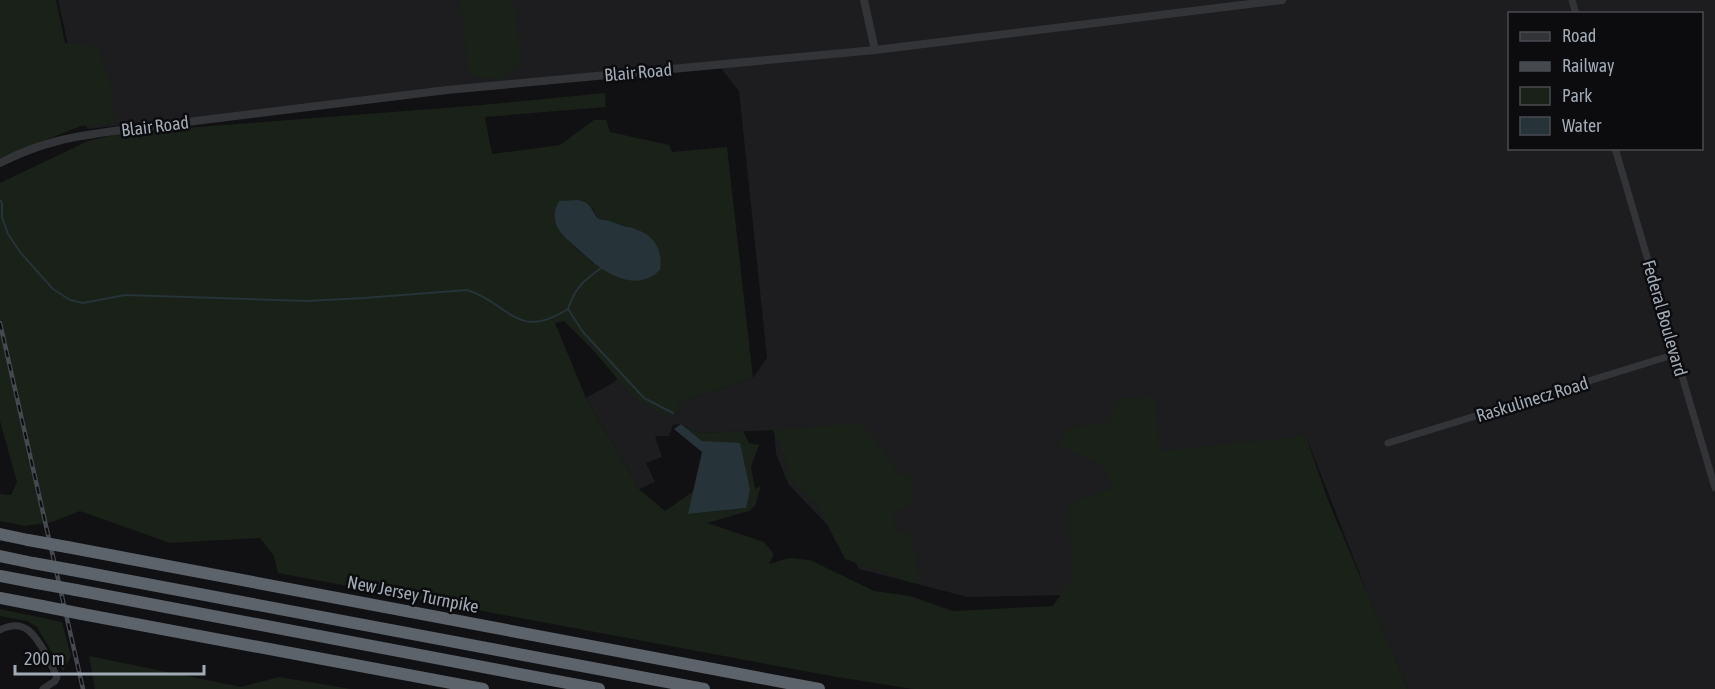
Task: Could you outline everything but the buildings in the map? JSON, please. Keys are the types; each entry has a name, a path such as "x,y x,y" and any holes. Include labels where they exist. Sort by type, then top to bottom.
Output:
{"highway":[{"name":"New Jersey Turnpike","path":"0,534 819,689"},
{"path":"0,556 704,689"},
{"path":"0,576 598,689"},
{"path":"0,598 483,689"}],"street":[{"path":"864,0 876,50"},
{"name":"Blair Road","path":"0,163 45,143 78,135 447,90 876,50 1282,0"},
{"name":"Federal Boulevard","path":"1616,150 1715,488"},
{"name":"Raskulinecz Road","path":"1388,443 1676,354"},
{"path":"0,630 15,626 29,629 37,638 57,675 55,681 43,689"}],"shaded area":[{"path":"58,0 1715,0 1715,689 1408,689 1372,605 1305,434 1355,589 968,597 859,569 842,540 789,485 776,454 774,430 700,433 681,424 673,425 669,436 655,436 662,457 646,463 655,482 639,489 586,398 617,378 630,394 678,403 753,378 767,358 739,91 720,67 427,93 87,129"}],"green space":[{"path":"0,0 56,0 65,43 97,46 110,80 115,123 81,126 0,158"},
{"path":"460,0 513,0 522,62 502,80 469,75"},
{"path":"605,93 606,107 485,117 492,154 560,145 594,120 606,120 610,132 669,145 672,152 727,147 753,378 678,403 680,411 667,415 655,411 630,394 593,350 564,321 555,323 586,398 639,489 665,511 694,491 689,514 746,508 702,441 681,424 700,433 743,431 749,443 759,445 751,467 755,489 761,486 755,506 749,511 707,523 764,542 774,554 769,564 789,558 810,560 874,591 910,596 953,611 1053,606 1071,580 1069,503 1111,489 1108,470 1058,445 1067,429 1107,422 1120,399 1155,396 1160,451 1305,434 1329,503 1408,689 913,689 831,676 278,573 274,556 260,538 170,543 80,511 52,522 25,526 0,521 0,494 11,495 17,482 0,421 0,183 88,141 122,133 482,105","holes":["559,201 593,209 598,219 629,227 593,263 564,236 559,228 556,211"]},
{"path":"862,423 900,475 911,474 913,504 893,512 896,533 910,531 919,576 912,583 845,559 818,507 783,473 789,469 773,430"},
{"path":"0,609 62,622 71,656 63,671 37,627 27,621 0,616"},
{"path":"89,656 241,687 279,677 351,689 95,689"}],"water":[{"path":"578,200 588,205 598,219 633,228 648,235 659,250 660,270 650,277 628,280 606,271 586,257 562,234 556,225 555,218 559,201"},
{"path":"681,424 702,441 740,443 750,490 746,508 688,514 702,452 674,429"}],"waterway":[{"path":"0,200 2,217 8,234 20,252 53,289 70,300 83,303 125,295 306,301 467,290 525,321 536,322 568,309"},
{"path":"601,268 580,286 568,309 583,332 644,398 673,413"}],"railway":[{"path":"0,323 83,689"}]}
